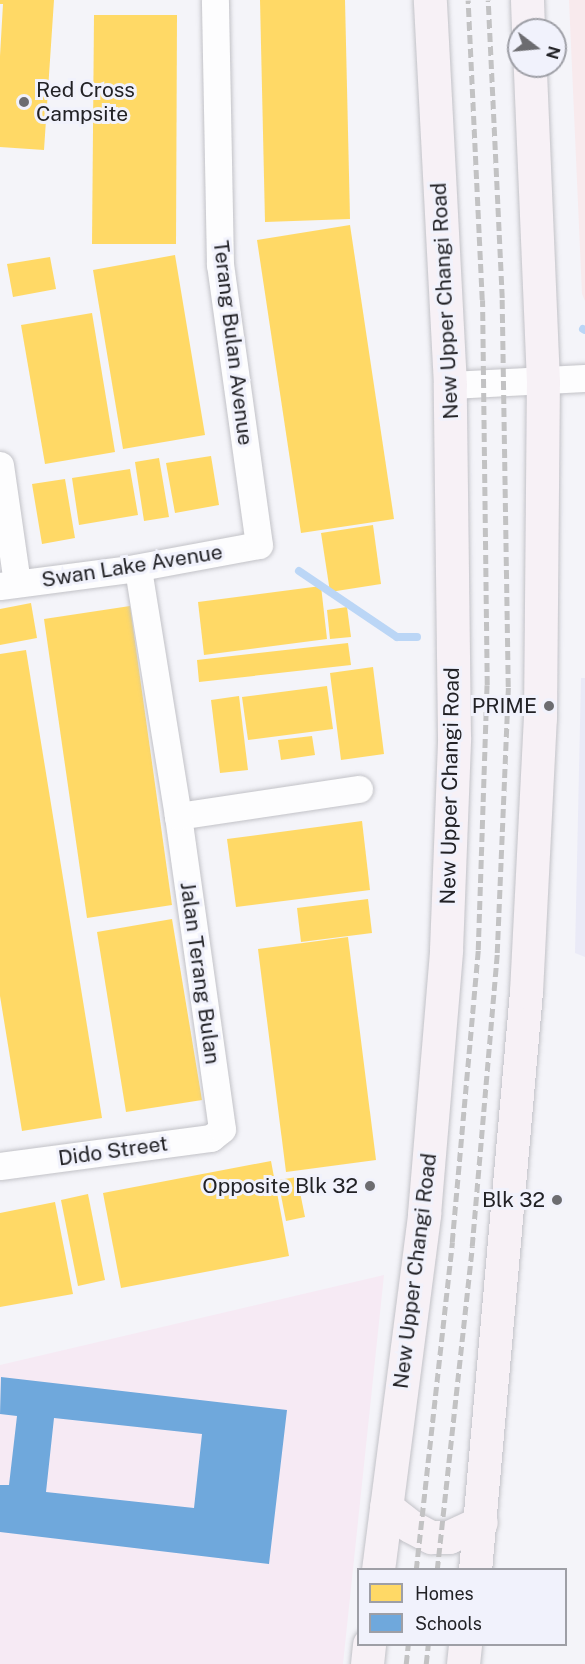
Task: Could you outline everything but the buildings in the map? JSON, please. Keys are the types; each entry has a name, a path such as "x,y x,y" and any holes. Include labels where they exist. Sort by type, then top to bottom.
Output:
{"main road":[{"name":"New Upper Changi Road","path":"378,1568 424,1214 446,950 454,736 450,392 430,0"},
{"path":"527,0 528,18"},
{"path":"475,1568 481,1522 531,906 540,718 543,389 530,78"},
{"path":"386,1507 410,1526 431,1538 449,1538 481,1522"},
{"path":"367,1664 369,1646"},
{"path":"463,1664 465,1646"}],"street":[{"name":"Terang Bulan Avenue","path":"215,0 220,265 260,541"},
{"path":"543,389 585,378"},
{"path":"450,392 543,389 585,394"},
{"path":"0,465 9,584"},
{"name":"Swan Lake Avenue","path":"9,584 138,568 256,547 260,541"},
{"name":"Jalan Terang Bulan","path":"138,568 178,816 222,1129"},
{"path":"178,816 359,789"},
{"name":"Dido Street","path":"0,1166 211,1138 222,1129"}],"shaded area":[{"path":"569,0 585,0 585,301 582,294"},
{"path":"581,678 585,678 585,957 575,953"},
{"path":"384,1275 343,1664 0,1664 0,1365"}],"waterway":[{"path":"299,571 397,637 417,637"}],"railway":[{"path":"416,1568 452,1242 478,950 487,685 482,300 468,0"},
{"path":"437,1568 472,1246 497,953 508,687 502,298 488,0"},
{"path":"406,1664 408,1646"},
{"path":"426,1664 428,1646"}],"place":[{"name":"Red Cross Campsite","path":"24,102"},
{"name":"PRIME","path":"549,706"},
{"name":"Opposite Blk 32","path":"370,1186"},
{"name":"Blk 32","path":"557,1200"}]}
